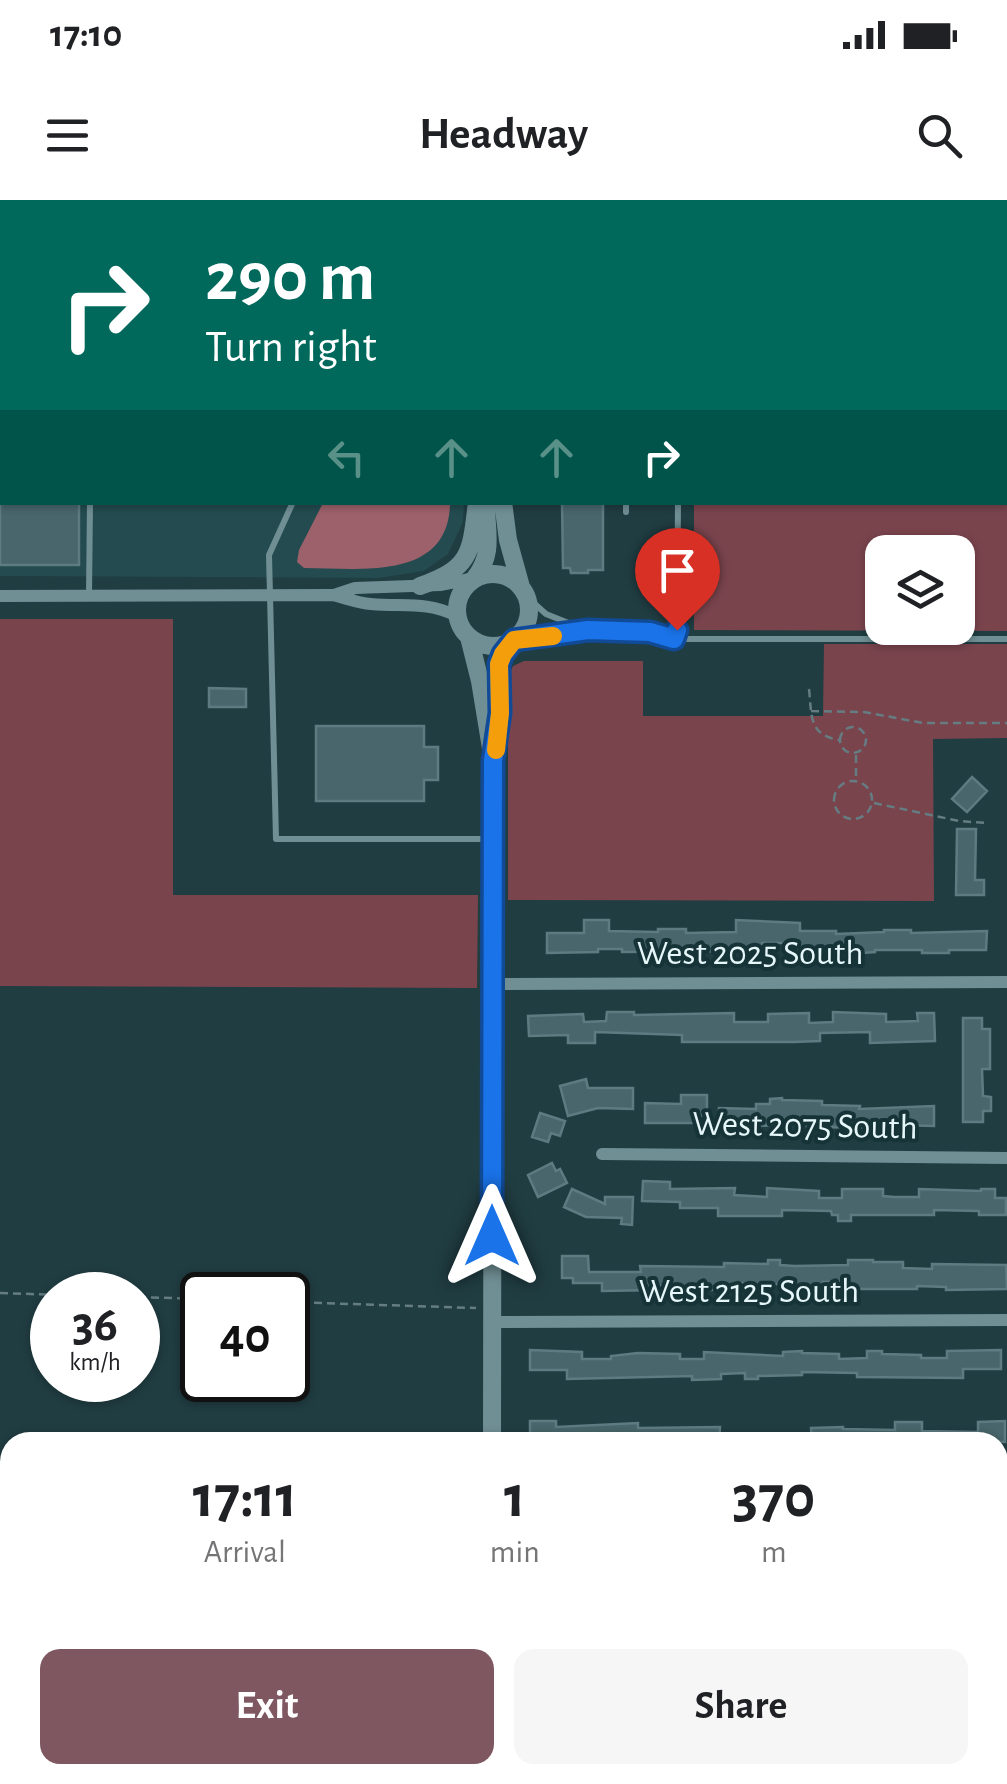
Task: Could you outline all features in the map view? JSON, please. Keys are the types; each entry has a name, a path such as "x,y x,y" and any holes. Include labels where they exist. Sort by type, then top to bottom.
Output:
{"street":[{"path":"420,586 446,577 461,564 470,550 477,505"},
{"path":"485,505 488,544 484,565 460,595 457,616 469,637 479,643 503,645 514,640"},
{"path":"492,1432 493,760 500,713 499,664 522,632 530,609 508,540 503,505"},
{"path":"332,596 355,588 420,586 484,574 505,576 524,592"},
{"path":"0,596 332,596 370,604 433,606 457,616"},
{"path":"469,637 493,760"},
{"name":"West 2025 South","path":"492,984 1007,982"},
{"name":"West 2075 South","path":"602,1154 1007,1158"},
{"name":"West 2125 South","path":"492,1315 1007,1320"}],"lane":[{"path":"89,596 90,505"},
{"path":"292,505 270,556 276,840 493,839"},
{"path":"626,505 626,512"},
{"path":"674,639 678,505"},
{"path":"524,592 546,614 588,630"},
{"path":"514,640 588,630 650,632 674,639 1007,639"}],"path":[{"path":"809,689 814,725 833,740 840,740"},
{"path":"812,711 864,712 923,724 1007,723"},
{"path":"848,728 860,729 866,741 856,753 844,750 840,740 848,728"},
{"path":"856,753 856,780"},
{"path":"856,780 869,788 873,802 858,819 838,812 834,800 836,790 856,780"},
{"path":"873,802 959,822 986,822"},
{"path":"0,1293 30,1294"},
{"path":"310,1303 492,1315"}],"shaded area":[{"path":"0,505 464,505 463,522 448,554 424,571 379,578 0,576"},
{"path":"322,505 450,505 446,528 434,546 418,558 397,565 304,568 297,562"},
{"path":"694,505 1007,505 1007,631 975,631 975,535 865,535 865,631 694,630"},
{"path":"0,619 173,619 173,895 478,895 477,988 0,986"},
{"path":"824,644 1007,644 1007,738 933,739 934,901 508,900 508,677 513,666 524,661 643,661 643,716 823,716"}],"building":[{"path":"0,505 79,505 79,565 0,565"},
{"path":"562,505 603,505 603,570 571,573 570,568 563,568"},
{"path":"209,688 246,689 246,707 209,707"},
{"path":"316,726 424,726 424,747 438,747 438,780 424,780 424,801 316,801"},
{"path":"972,777 987,791 967,812 952,799"},
{"path":"957,829 976,829 975,880 984,880 984,895 956,895"},
{"path":"584,920 609,920 609,931 736,932 736,920 800,923 800,931 836,934 884,930 987,931 986,950 949,953 785,952 785,943 762,943 762,951 598,949 547,953 547,933 584,933"},
{"path":"607,1012 734,1013 734,1022 768,1022 768,1014 809,1013 809,1023 833,1022 833,1012 886,1014 886,1022 918,1021 917,1013 934,1013 935,1041 870,1043 870,1032 820,1033 820,1041 793,1042 682,1042 682,1035 595,1032 595,1043 568,1043 568,1035 529,1036 528,1016 583,1014 584,1022 606,1021"},
{"path":"963,1018 982,1018 982,1029 990,1029 990,1069 982,1069 983,1096 991,1097 991,1111 983,1111 983,1122 963,1122"},
{"path":"586,1079 588,1088 633,1088 633,1109 598,1108 568,1116 560,1086"},
{"path":"681,1095 707,1095 707,1115 696,1116 696,1123 645,1123 645,1103 681,1104"},
{"path":"770,1099 860,1106 859,1109 934,1106 934,1126 807,1127 807,1119 783,1119 783,1125 719,1127 719,1108 756,1109 756,1104 770,1104"},
{"path":"540,1113 565,1121 560,1136 551,1133 548,1142 532,1137"},
{"path":"552,1163 567,1183 538,1197 528,1175"},
{"path":"643,1181 670,1182 670,1189 735,1188 734,1195 767,1197 767,1188 819,1191 819,1198 842,1198 842,1189 883,1189 883,1196 919,1197 919,1189 995,1189 995,1198 1006,1198 1006,1215 934,1210 934,1215 851,1215 851,1221 838,1221 838,1215 831,1211 782,1210 782,1216 718,1216 718,1208 680,1208 680,1202 642,1201"},
{"path":"572,1189 605,1204 605,1197 633,1197 632,1225 621,1224 622,1218 586,1217 564,1207"},
{"path":"562,1256 588,1256 589,1272 641,1272 640,1266 724,1267 724,1263 768,1264 768,1260 795,1266 848,1265 848,1260 873,1260 903,1262 903,1268 932,1269 932,1264 1006,1265 1007,1289 848,1289 848,1282 823,1282 823,1290 808,1291 808,1285 740,1283 740,1290 697,1290 697,1286 669,1285 657,1286 657,1290 602,1291 602,1283 573,1283 573,1278 562,1278"},
{"path":"530,1350 582,1352 582,1359 611,1359 638,1353 704,1359 704,1352 783,1356 783,1352 802,1351 839,1354 839,1359 867,1358 867,1351 947,1358 947,1351 1001,1350 1001,1369 963,1369 963,1378 802,1372 758,1379 745,1379 745,1373 692,1380 692,1376 567,1379 567,1370 530,1370"},
{"path":"530,1421 556,1421 556,1427 638,1423 638,1428 720,1427 720,1432 530,1432"},
{"path":"1005,1421 1005,1432 978,1432 978,1422"},
{"path":"895,1422 922,1422 922,1431 978,1432 811,1432 811,1428 895,1430"}],"slow traffic":[{"path":"496,750 499,664 503,654 514,640 553,636"}],"route":[{"path":"492,1236 493,760 499,735 499,664 514,640 588,630 650,632 674,639 677,630"}]}
